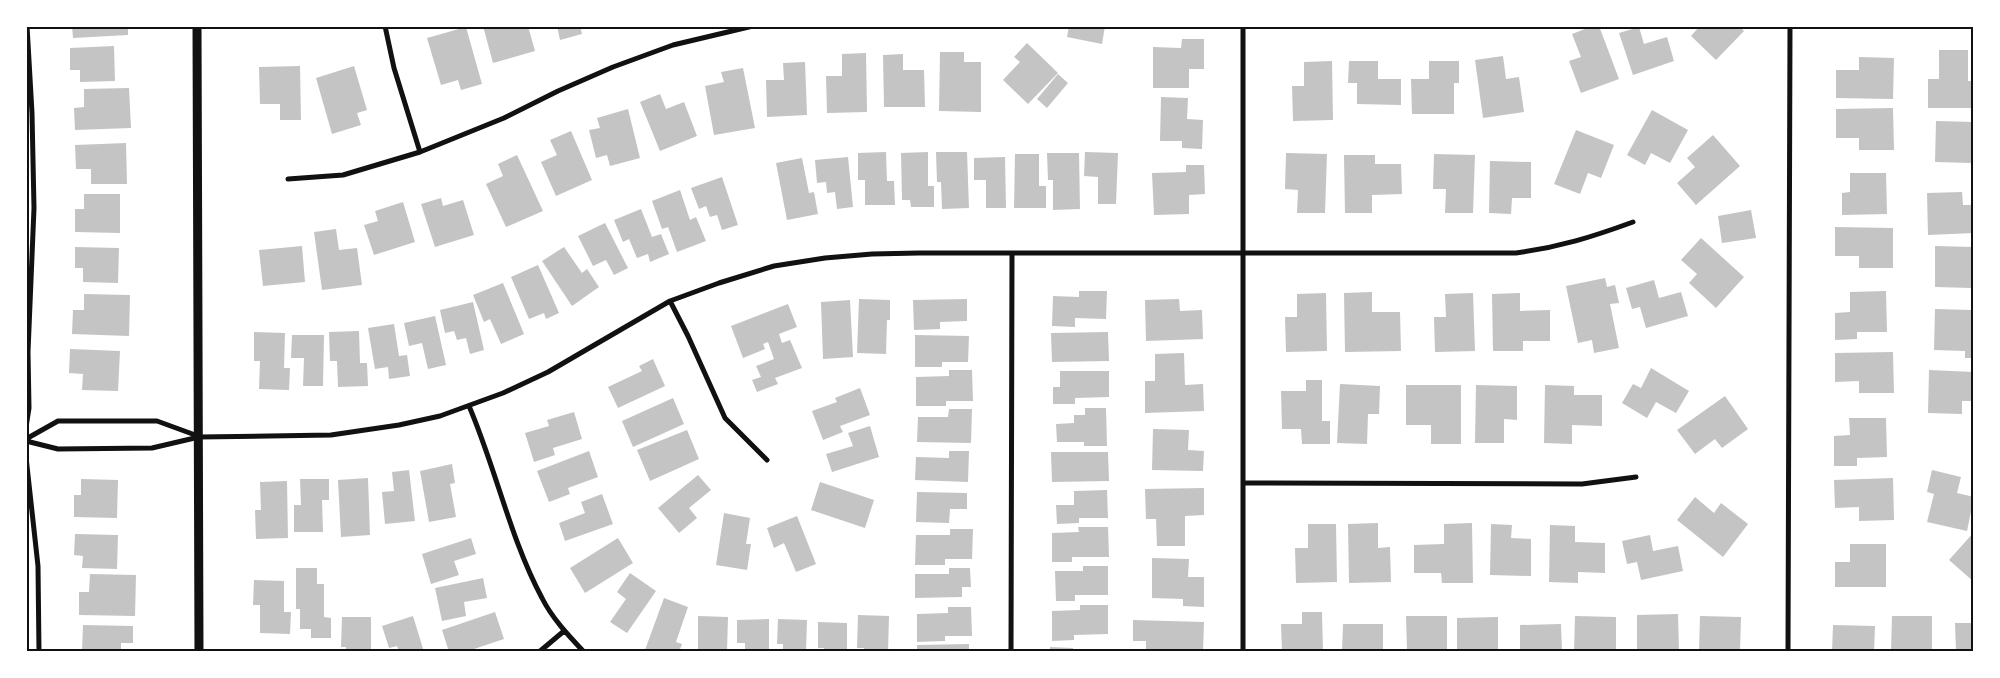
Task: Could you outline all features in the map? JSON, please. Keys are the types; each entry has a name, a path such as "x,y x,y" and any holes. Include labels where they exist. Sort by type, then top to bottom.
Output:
{"street":[{"path":"26,427 29,408 28,352 34,208 27,26"},
{"path":"196,26 199,652"},
{"path":"384,26 394,68 420,152"},
{"path":"288,179 343,175 420,152 504,118 558,91 613,67 673,45 754,26"},
{"path":"1243,26 1244,652"},
{"path":"1788,652 1790,26"},
{"path":"26,440 58,449 152,448 199,436 340,434 399,425 469,406 503,393 548,372 670,301 774,266 825,258 872,254 1516,253 1560,246 1633,222"},
{"path":"1011,652 1012,253"},
{"path":"670,301 725,418 766,460"},
{"path":"469,406 481,435 527,568 542,600 564,631 584,652"},
{"path":"26,440 58,421 157,421 199,436"},
{"path":"26,457 38,566 39,652"},
{"path":"1243,483 1582,484 1636,477"},
{"path":"539,652 564,631"}],"building":[{"path":"72,26 128,26 128,35 73,38"},
{"path":"483,26 528,26 535,51 493,63"},
{"path":"557,26 580,26 582,34 560,40"},
{"path":"1069,26 1105,26 1102,44 1067,37"},
{"path":"1593,26 1599,26 1619,79 1581,93 1569,61 1581,57 1572,34"},
{"path":"1697,26 1739,26 1744,31 1716,60 1691,36 1699,27"},
{"path":"466,27 482,84 461,90 458,80 441,85 427,38"},
{"path":"1639,27 1644,44 1667,37 1674,61 1633,75 1619,33"},
{"path":"1182,39 1204,39 1204,69 1189,69 1189,88 1153,88 1153,47 1181,48"},
{"path":"1027,43 1058,73 1028,104 1003,80 1020,62 1014,57"},
{"path":"114,46 115,81 80,82 80,70 70,70 70,48"},
{"path":"1939,50 1968,50 1968,81 1974,81 1974,108 1928,108 1928,79 1939,79"},
{"path":"940,52 964,52 964,62 981,62 981,112 939,111"},
{"path":"866,53 867,112 827,113 826,76 842,76 842,54"},
{"path":"903,54 903,70 924,70 925,107 884,107 883,55"},
{"path":"1503,56 1506,79 1519,77 1524,112 1483,118 1475,60"},
{"path":"1859,57 1894,58 1893,99 1836,98 1836,70 1859,70"},
{"path":"1332,61 1333,120 1293,121 1292,86 1304,86 1304,62"},
{"path":"1349,61 1378,61 1378,79 1401,79 1401,105 1357,104 1357,83 1348,83"},
{"path":"1429,61 1459,61 1459,83 1454,83 1454,114 1412,114 1411,79 1429,79"},
{"path":"805,62 807,115 767,117 766,80 784,80 783,63"},
{"path":"300,66 301,120 280,120 280,104 260,104 259,67"},
{"path":"354,66 367,110 357,113 361,125 332,134 316,78"},
{"path":"743,68 755,128 714,135 705,86 724,82 721,72"},
{"path":"1058,74 1068,83 1047,108 1037,99"},
{"path":"129,88 131,128 75,130 74,108 84,107 84,89"},
{"path":"660,94 666,109 684,102 697,136 660,151 640,102"},
{"path":"1161,97 1188,98 1187,119 1203,120 1202,149 1182,148 1182,141 1160,141"},
{"path":"1893,108 1894,150 1859,150 1859,138 1836,138 1836,109"},
{"path":"628,109 640,158 610,166 607,155 596,158 589,130 600,128 597,118"},
{"path":"1652,110 1688,130 1670,163 1651,153 1645,165 1627,155"},
{"path":"1936,121 1974,122 1971,163 1935,162"},
{"path":"1576,130 1614,145 1601,178 1588,173 1580,194 1554,184"},
{"path":"571,131 592,180 556,196 541,162 557,155 550,140"},
{"path":"1713,135 1740,166 1696,205 1677,183 1695,167 1687,158"},
{"path":"126,143 127,184 91,184 91,169 76,169 75,145"},
{"path":"886,152 887,181 894,181 895,205 865,205 865,180 858,180 858,153"},
{"path":"928,152 928,186 934,186 934,207 911,207 910,200 902,200 901,153"},
{"path":"936,152 967,152 969,208 942,209 941,182 937,182"},
{"path":"1085,152 1118,153 1116,204 1098,204 1098,177 1084,176"},
{"path":"1047,153 1079,153 1080,209 1053,210 1053,180 1048,180"},
{"path":"1286,153 1327,154 1325,213 1297,213 1298,190 1285,189"},
{"path":"1015,154 1039,154 1039,186 1046,186 1046,208 1014,208"},
{"path":"1434,154 1475,155 1473,213 1445,213 1446,189 1433,189"},
{"path":"517,155 543,211 506,227 486,184 503,176 498,164"},
{"path":"1344,155 1375,155 1375,164 1401,164 1402,194 1372,195 1372,213 1345,213"},
{"path":"848,157 853,207 837,209 835,192 827,193 826,182 817,183 815,160"},
{"path":"1005,157 1006,208 986,208 986,180 974,180 974,158"},
{"path":"802,158 809,193 814,192 818,214 787,220 776,163"},
{"path":"1490,161 1531,162 1531,198 1512,198 1511,214 1489,213"},
{"path":"1186,165 1204,165 1205,194 1189,195 1189,214 1154,215 1152,173 1186,172"},
{"path":"1850,173 1886,173 1887,214 1842,215 1842,193 1850,192"},
{"path":"722,177 738,225 722,230 717,215 710,217 706,206 699,209 691,188"},
{"path":"680,190 690,220 696,217 706,241 677,252 668,227 662,229 652,201"},
{"path":"1962,192 1963,205 1974,205 1974,233 1928,235 1927,193"},
{"path":"84,194 120,194 120,233 75,232 75,209 84,209"},
{"path":"441,198 443,206 463,200 474,235 435,247 421,204"},
{"path":"403,202 415,242 374,255 364,225 378,221 375,211"},
{"path":"641,209 652,237 661,234 669,254 650,262 648,254 637,258 629,239 623,242 614,220"},
{"path":"1751,210 1756,238 1722,243 1718,216"},
{"path":"605,223 628,268 614,275 606,260 593,266 578,236"},
{"path":"1835,227 1893,228 1893,268 1859,268 1859,256 1835,256"},
{"path":"336,229 339,250 357,248 362,285 322,290 314,232"},
{"path":"1701,238 1744,277 1716,308 1689,283 1697,274 1681,260"},
{"path":"302,246 305,282 263,286 259,250"},
{"path":"1935,246 1974,247 1971,288 1935,287"},
{"path":"75,247 119,248 118,283 83,282 83,268 75,268"},
{"path":"564,247 582,273 587,269 599,287 572,306 542,261"},
{"path":"538,265 559,313 546,319 544,313 529,319 511,277"},
{"path":"1605,278 1607,287 1615,285 1619,303 1610,304 1619,348 1594,353 1592,340 1578,343 1566,286"},
{"path":"1654,280 1659,298 1681,292 1688,316 1646,328 1640,307 1632,309 1626,288"},
{"path":"503,283 524,334 501,344 490,319 484,322 473,295"},
{"path":"1079,291 1107,291 1106,319 1075,318 1075,327 1052,326 1053,296 1079,297"},
{"path":"1886,291 1887,332 1857,332 1857,339 1835,340 1835,313 1850,312 1850,292"},
{"path":"1372,292 1372,312 1400,312 1401,351 1345,352 1344,293"},
{"path":"1326,293 1327,351 1286,352 1285,317 1297,317 1297,294"},
{"path":"1473,293 1475,351 1435,352 1434,317 1446,317 1445,294"},
{"path":"1520,293 1520,311 1550,310 1550,341 1523,341 1523,351 1493,351 1492,294"},
{"path":"84,294 130,295 129,336 72,334 73,310 84,310"},
{"path":"859,299 890,300 890,320 887,320 886,354 857,353"},
{"path":"967,299 967,321 940,322 940,329 914,330 913,300"},
{"path":"1179,299 1180,311 1202,310 1203,339 1146,341 1145,300"},
{"path":"850,300 853,357 823,359 821,302"},
{"path":"473,302 484,350 470,354 466,338 457,340 454,331 445,333 440,310"},
{"path":"788,304 797,327 779,334 782,343 790,340 802,368 775,378 778,384 757,392 752,380 761,377 756,366 774,359 768,342 763,344 765,349 743,358 731,326"},
{"path":"1935,309 1972,310 1974,358 1965,358 1965,351 1934,350"},
{"path":"435,316 446,365 428,369 422,343 409,346 404,323"},
{"path":"394,324 399,356 407,355 410,376 389,379 388,367 375,369 368,328"},
{"path":"359,331 360,363 367,363 368,386 338,387 337,361 330,361 329,332"},
{"path":"254,332 285,333 284,368 290,368 289,390 259,389 260,361 254,361"},
{"path":"1108,332 1109,361 1052,362 1051,333"},
{"path":"292,335 324,335 323,386 303,386 304,358 291,358"},
{"path":"915,335 969,336 968,362 942,362 942,367 915,367"},
{"path":"70,349 120,351 118,391 82,390 83,374 69,373"},
{"path":"1893,352 1894,393 1859,393 1859,381 1835,382 1835,353"},
{"path":"1184,353 1185,385 1203,384 1204,411 1145,413 1145,381 1155,381 1155,354"},
{"path":"653,359 665,386 618,408 608,387 642,371 639,366"},
{"path":"1651,368 1689,391 1676,413 1656,402 1647,418 1622,403 1633,384 1641,388"},
{"path":"949,370 972,370 973,401 946,401 946,406 916,406 916,377 949,376"},
{"path":"1929,370 1974,372 1974,401 1962,401 1962,414 1928,413"},
{"path":"1060,371 1109,371 1109,397 1075,398 1075,404 1053,404 1053,387 1060,387"},
{"path":"1306,380 1322,380 1322,421 1330,421 1330,444 1302,444 1301,429 1282,429 1281,391 1306,391"},
{"path":"1340,384 1380,386 1379,414 1368,414 1367,444 1337,443"},
{"path":"1406,385 1461,385 1461,444 1431,444 1431,425 1406,425"},
{"path":"1476,385 1517,386 1517,420 1504,419 1504,443 1475,443"},
{"path":"1545,385 1574,386 1574,395 1602,395 1602,426 1572,425 1572,444 1544,443"},
{"path":"860,388 870,415 840,426 843,432 823,440 812,411 837,402 835,398"},
{"path":"1725,396 1748,429 1722,448 1715,439 1695,454 1677,430"},
{"path":"673,398 684,424 633,447 622,421"},
{"path":"1085,408 1106,408 1107,446 1084,446 1084,442 1057,442 1056,424 1074,423 1074,415 1085,415"},
{"path":"949,409 972,409 971,443 917,442 918,417 948,417"},
{"path":"574,412 582,439 553,448 555,455 534,462 525,433 549,426 547,420"},
{"path":"1849,418 1886,418 1887,457 1857,458 1857,466 1834,466 1834,436 1850,435"},
{"path":"870,426 879,457 832,472 826,454 853,446 848,433"},
{"path":"1153,429 1189,430 1188,450 1204,451 1203,471 1152,470"},
{"path":"687,430 699,459 650,481 637,450"},
{"path":"589,451 598,477 568,488 570,494 549,502 537,471"},
{"path":"949,451 969,451 968,482 915,480 916,457 949,458"},
{"path":"1051,452 1108,452 1109,481 1052,482"},
{"path":"452,464 455,483 450,484 456,517 429,522 420,471"},
{"path":"409,470 415,521 385,524 382,492 394,491 392,472"},
{"path":"1932,470 1961,477 1957,493 1974,497 1967,531 1927,522 1934,494 1927,492"},
{"path":"698,475 711,490 689,508 697,518 679,533 658,508"},
{"path":"368,478 370,535 341,537 338,480"},
{"path":"1893,478 1894,520 1859,521 1859,507 1835,508 1834,480"},
{"path":"81,479 118,480 117,518 74,517 74,495 81,495"},
{"path":"300,479 329,479 329,500 322,500 323,532 294,532 294,505 301,505"},
{"path":"287,481 288,538 256,539 255,510 261,510 260,482"},
{"path":"820,482 874,500 865,528 811,510"},
{"path":"1204,488 1204,515 1185,516 1185,546 1157,546 1156,519 1146,519 1145,489"},
{"path":"1107,490 1108,518 1079,518 1079,523 1057,524 1056,505 1074,505 1074,491"},
{"path":"917,492 967,493 967,509 950,509 949,523 916,522"},
{"path":"602,494 613,524 565,541 559,523 585,513 581,502"},
{"path":"1695,497 1714,513 1721,503 1748,524 1723,557 1677,520"},
{"path":"724,513 750,518 746,544 751,544 747,570 716,565"},
{"path":"797,516 816,564 796,572 784,543 774,548 767,528"},
{"path":"1378,523 1378,548 1390,547 1391,582 1349,583 1348,524"},
{"path":"1472,523 1473,583 1442,583 1441,573 1414,573 1414,545 1444,544 1444,524"},
{"path":"1308,524 1336,524 1337,582 1296,583 1295,548 1308,548"},
{"path":"1491,524 1512,525 1511,538 1531,539 1531,576 1490,575"},
{"path":"1550,525 1575,526 1575,542 1605,543 1605,573 1578,572 1578,583 1549,582"},
{"path":"1078,527 1108,527 1109,557 1072,557 1072,562 1052,562 1052,533 1079,532"},
{"path":"950,529 973,529 972,559 945,559 945,565 915,565 916,535 950,535"},
{"path":"1974,532 1974,582 1949,560"},
{"path":"75,534 118,535 117,569 82,568 83,556 74,555"},
{"path":"1650,535 1653,551 1678,546 1683,571 1641,580 1637,562 1627,564 1622,541"},
{"path":"471,538 476,554 454,561 459,575 431,584 422,554"},
{"path":"618,538 633,563 585,593 570,568"},
{"path":"1850,544 1886,544 1886,587 1835,587 1835,562 1850,562"},
{"path":"1152,558 1189,559 1188,577 1204,577 1204,607 1183,606 1183,599 1152,598"},
{"path":"1083,566 1108,566 1108,595 1075,595 1075,601 1056,601 1055,571 1083,571"},
{"path":"296,568 317,568 317,584 324,584 324,617 331,618 331,638 311,638 311,629 300,629 300,609 296,609"},
{"path":"949,568 970,568 971,587 962,587 962,597 915,598 915,574 949,574"},
{"path":"630,573 656,591 627,633 610,622 626,599 617,592"},
{"path":"90,574 136,575 135,616 79,615 79,592 89,592"},
{"path":"483,578 487,598 464,602 466,616 442,621 435,588"},
{"path":"254,580 284,581 284,612 291,612 290,634 260,633 260,605 253,605"},
{"path":"664,598 688,607 676,642 682,644 679,652 650,652 645,650"},
{"path":"1080,605 1108,605 1108,634 1074,635 1074,640 1052,641 1052,611 1080,610"},
{"path":"948,607 971,607 972,636 945,636 945,641 917,642 917,614 948,613"},
{"path":"495,612 504,639 465,652 449,652 442,630"},
{"path":"1302,612 1322,612 1323,652 1282,652 1281,624 1302,624"},
{"path":"1678,614 1679,652 1637,652 1637,615"},
{"path":"858,615 889,616 888,652 864,652 864,648 857,648"},
{"path":"413,616 424,652 399,652 397,646 389,648 382,626"},
{"path":"698,616 728,617 727,652 698,652"},
{"path":"1406,616 1447,616 1447,652 1407,651"},
{"path":"1575,616 1616,617 1616,652 1574,652"},
{"path":"1700,616 1741,617 1740,652 1699,652"},
{"path":"1892,616 1932,616 1932,651 1891,652"},
{"path":"342,617 371,617 371,652 346,652 346,647 341,647"},
{"path":"1498,617 1498,651 1457,652 1457,618"},
{"path":"769,619 769,652 745,652 745,643 737,643 737,620"},
{"path":"778,619 807,620 806,652 783,652 783,644 777,644"},
{"path":"1133,620 1204,622 1203,652 1146,652 1146,641 1133,641"},
{"path":"818,622 847,623 847,652 823,652 824,648 818,648"},
{"path":"1955,623 1974,623 1974,652 1956,652"},
{"path":"1343,624 1383,624 1383,652 1342,652"},
{"path":"1561,624 1562,652 1520,652 1520,625"},
{"path":"83,625 133,626 133,643 121,643 121,652 82,652"},
{"path":"1833,625 1875,626 1874,652 1832,652"},
{"path":"969,644 969,652 917,652 917,645"},
{"path":"1050,647 1073,648 1073,652 1050,652"}]}
